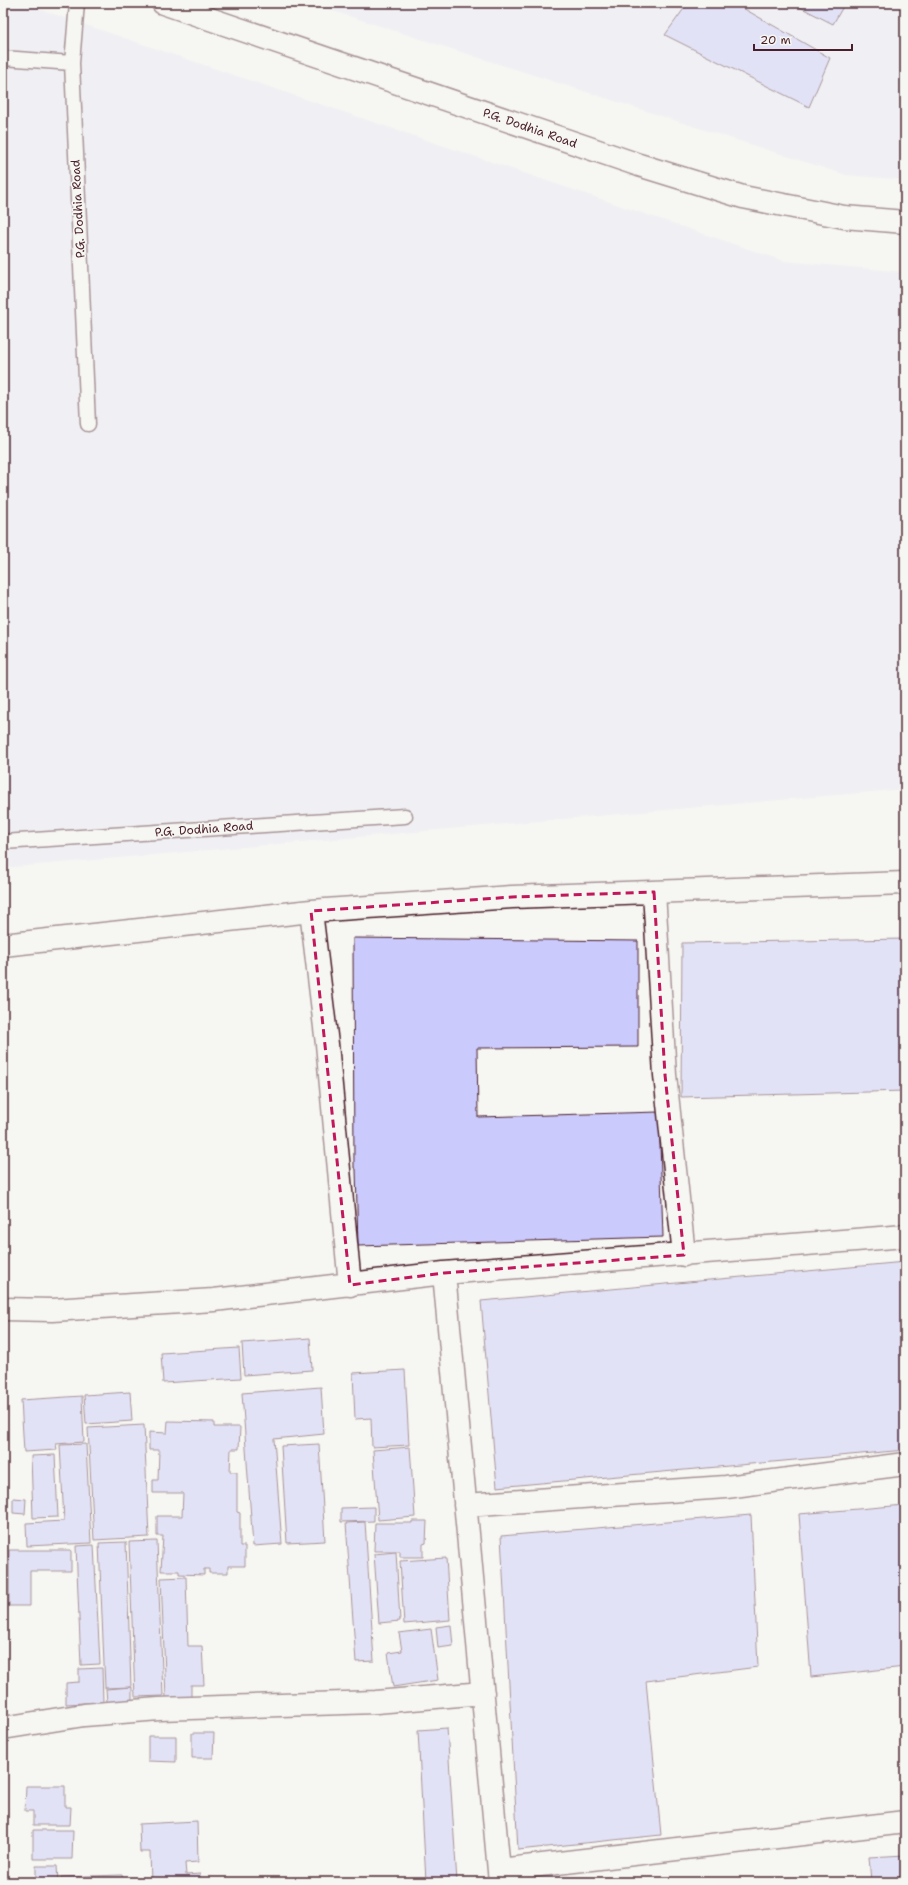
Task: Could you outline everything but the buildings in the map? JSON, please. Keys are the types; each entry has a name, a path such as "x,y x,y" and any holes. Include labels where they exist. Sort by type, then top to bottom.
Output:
{"street":[{"name":"P.G. Dodhia Road","path":"163,3 639,165 743,196 844,217 905,222"},
{"path":"3,945 311,912 512,897 905,883"},
{"path":"654,892 665,1074 684,1255"},
{"path":"311,912 327,1044 350,1285"},
{"path":"3,1309 52,1310 214,1300 444,1273 684,1255 905,1236"},
{"path":"444,1273 499,1876 905,1822"},
{"path":"466,1505 726,1487 905,1464"},
{"path":"3,1728 84,1715 159,1710 376,1702 483,1693"}],"lane":[{"name":"P.G. Dodhia Road","path":"77,3 72,63 88,424"},
{"path":"3,58 72,63"},
{"name":"P.G. Dodhia Road","path":"3,842 405,816"}],"highlighted area":[{"path":"654,892 665,1075 684,1255 444,1273 350,1285 311,911 512,897"}],"shaded area":[{"path":"3,3 21,3 784,261 905,272 905,789 3,868"},
{"path":"308,3 905,3 905,180 846,175"}]}
